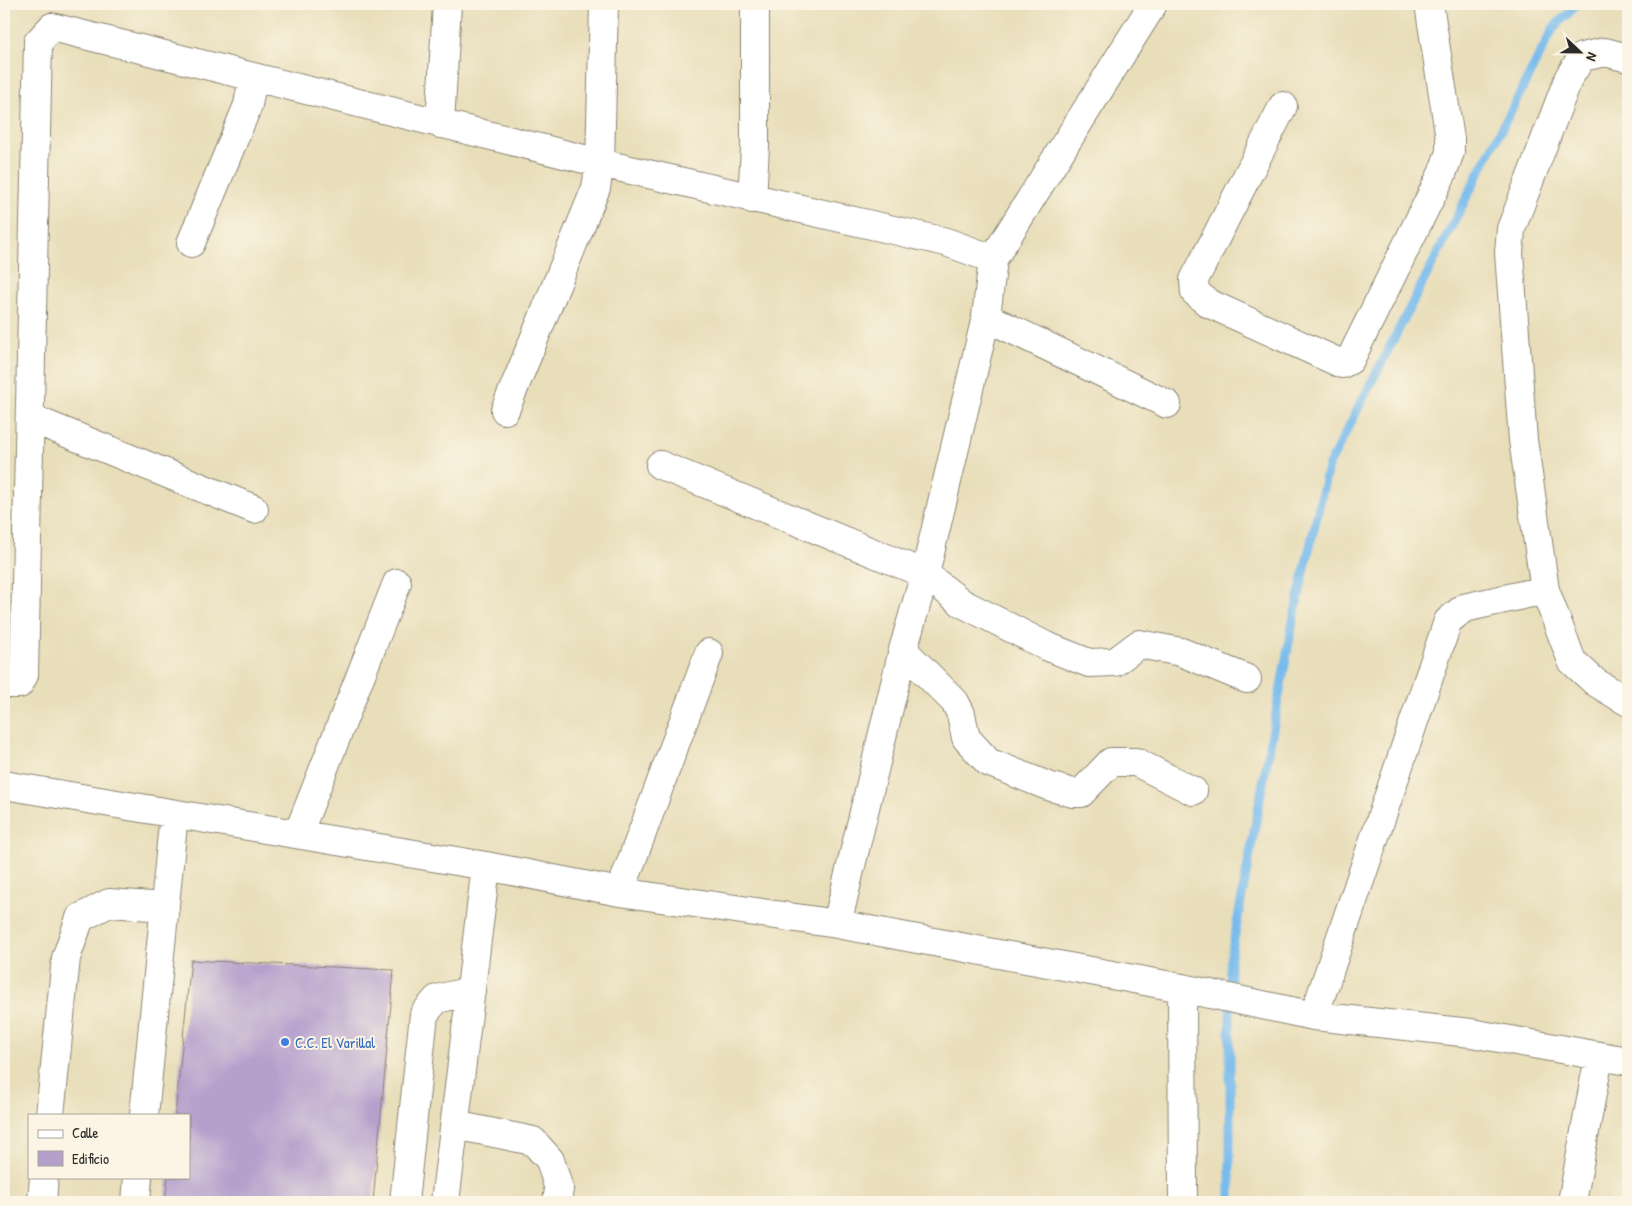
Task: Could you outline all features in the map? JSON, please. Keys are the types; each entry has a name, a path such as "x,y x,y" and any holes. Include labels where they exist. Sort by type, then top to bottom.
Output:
{"street":[{"path":"440,124 447,4"},
{"path":"505,410 596,188 600,162 604,4"},
{"path":"752,199 755,148 755,4"},
{"path":"837,924 903,650 925,574 986,317 993,259 1154,4"},
{"path":"1283,106 1194,280 1195,292 1208,303 1342,364 1350,360 1442,174 1450,152 1450,139 1429,4"},
{"path":"4,684 19,684 24,675 38,42 52,27 440,124 752,199 946,242 993,259"},
{"path":"1628,58 1606,52 1582,57 1569,77 1511,229 1509,253 1523,440 1546,590 1572,662 1596,682 1628,702"},
{"path":"191,243 248,104 253,77"},
{"path":"986,317 1167,404"},
{"path":"30,418 254,509"},
{"path":"660,465 925,574 962,603 1046,646 1088,663 1115,662 1139,644 1182,652 1247,679"},
{"path":"298,834 397,583"},
{"path":"1314,1016 1448,621 1464,608 1546,590"},
{"path":"903,650 955,702 961,714 966,738 988,762 1048,786 1073,793 1081,793 1111,762 1136,762 1194,791"},
{"path":"620,892 709,652"},
{"path":"4,785 486,866 620,892 837,924 1182,988 1314,1016 1471,1033 1628,1061"},
{"path":"144,1114 174,814"},
{"path":"445,1202 486,866"},
{"path":"50,1114 66,958 80,918 109,904 165,907"},
{"path":"1182,988 1183,1202"},
{"path":"404,1202 424,1014 437,999 471,990"},
{"path":"1572,1202 1599,1056"},
{"path":"454,1125 533,1141 550,1160 559,1190 557,1202"},
{"path":"42,1202 44,1178"},
{"path":"136,1202 138,1178"}],"building":[{"name":"C.C. El Varillal","path":"191,960 394,970 373,1202 165,1202 168,1178 190,1178 190,1114 175,1114"}],"waterway":[{"path":"1230,1202 1230,961 1293,621 1328,467 1554,27 1578,4"}],"place":[{"name":"C.C. El Varillal","path":"285,1042"}]}
